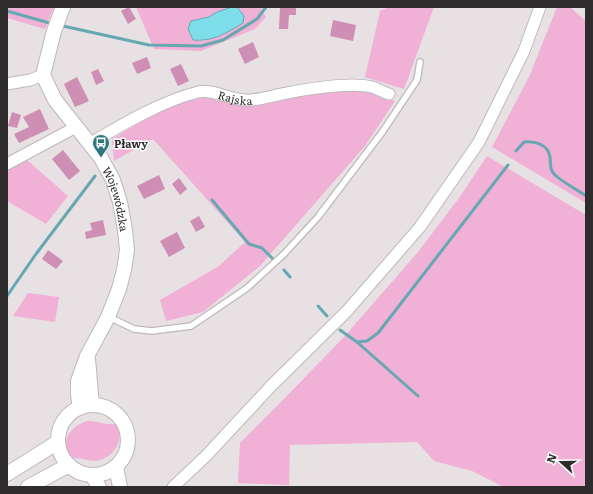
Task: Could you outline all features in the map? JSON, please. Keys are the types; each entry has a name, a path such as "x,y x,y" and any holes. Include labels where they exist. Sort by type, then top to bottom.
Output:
{"street":[{"path":"7,84 30,80 43,75 54,31 63,7"},
{"path":"173,487 206,456 271,386 347,311 420,227 479,142 524,51 540,7"},
{"name":"Wojewódzka","path":"43,75 55,100 76,127 91,143 113,180 120,202 125,230 127,250 119,289 108,317 87,356 86,406"},
{"name":"Rajska","path":"91,143 134,118 182,96 200,92 220,94 236,100 251,100 294,91 359,85 372,87 389,94"},
{"path":"7,164 76,127"},
{"path":"86,406 102,406 111,409 118,415 126,428 128,435 128,447 124,458 116,467 95,481 69,465 61,454 58,442 59,431 64,421 71,413 86,406"},
{"path":"7,474 58,442"},
{"path":"28,487 69,465"},
{"path":"116,467 120,487"}],"lane":[{"path":"108,317 134,329 152,332 191,326 247,288 284,254 318,217 383,131 417,80 420,62"}],"shaded area":[{"path":"7,7 54,7 45,29 7,18"},
{"path":"136,7 232,7 203,19 193,40 204,41 225,34 241,11 237,7 260,7 266,17 255,29 201,51 154,49"},
{"path":"389,7 434,7 404,89 365,77 380,11"},
{"path":"557,7 570,7 586,21 586,203 492,147 529,77"},
{"path":"357,88 371,91 395,101 365,146 260,266 203,312 166,321 160,300 219,266 245,242 153,139 114,161 112,139 165,108 198,96 221,98"},
{"path":"487,156 586,215 586,487 504,487 472,471 434,461 417,442 290,445 289,485 238,483 240,443 343,338 418,252 459,198"},
{"path":"26,159 68,196 46,224 7,201 7,171"},
{"path":"28,293 59,297 55,322 13,316"},
{"path":"88,421 106,424 117,423 120,436 119,442 112,453 101,460 91,461 70,458 66,453 65,447 68,435 77,426"}],"water":[{"path":"232,7 237,7 244,16 243,23 213,38 207,40 193,40 188,29 191,21 209,17 217,12"}],"building":[{"path":"129,7 136,19 128,24 121,11"},
{"path":"280,7 296,7 296,15 289,15 288,29 279,29"},
{"path":"333,20 356,25 353,41 330,36"},
{"path":"253,42 259,57 245,64 238,49"},
{"path":"147,57 151,68 137,74 132,63"},
{"path":"181,64 189,81 178,86 170,69"},
{"path":"98,69 104,81 96,85 91,72"},
{"path":"77,77 89,101 75,107 64,84"},
{"path":"40,109 49,129 19,143 14,134 29,127 23,117"},
{"path":"12,112 21,115 17,128 8,126"},
{"path":"63,150 80,171 69,180 52,159"},
{"path":"159,175 165,189 144,199 137,186"},
{"path":"179,178 187,189 180,195 172,184"},
{"path":"199,216 205,227 196,232 190,221"},
{"path":"103,220 106,235 86,239 85,232 92,230 90,223"},
{"path":"177,232 185,248 169,257 160,241"},
{"path":"48,250 63,261 56,269 42,259"}],"waterway":[{"path":"63,26 149,45 201,46 223,40 257,19 266,7"},
{"path":"7,11 53,24"},
{"path":"516,151 524,142 532,142 544,146 549,153 553,173 562,181 586,196"},
{"path":"340,330 357,342 367,341 378,333 508,165"},
{"path":"7,296 36,254 95,176"},
{"path":"212,200 249,244 262,248 273,259"},
{"path":"284,270 290,277"},
{"path":"318,306 327,316"},
{"path":"357,342 418,396"}],"place":[{"name":"Pławy","path":"101,158"}]}
